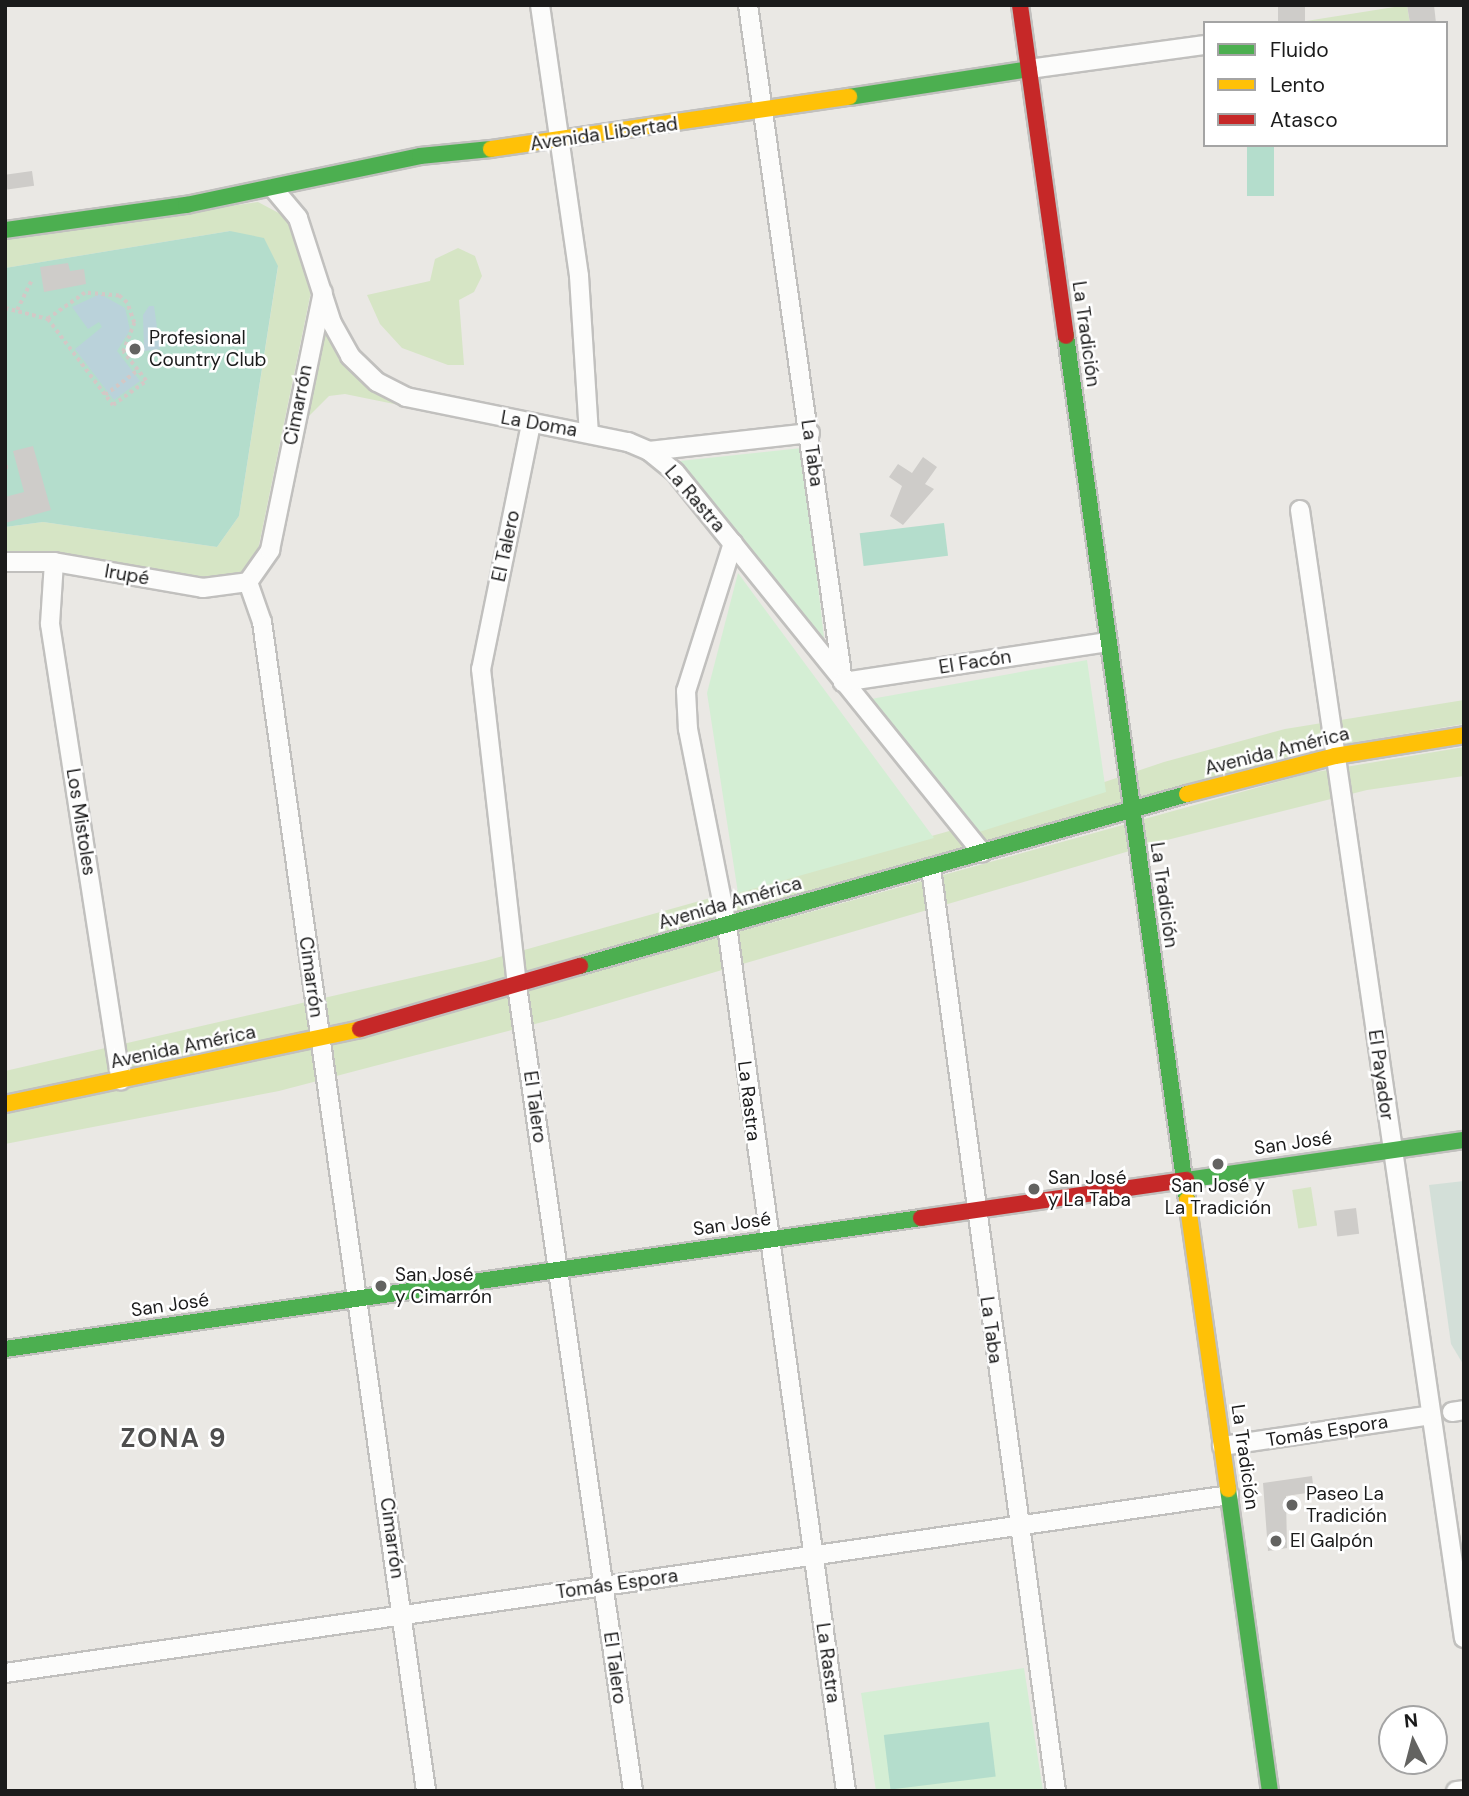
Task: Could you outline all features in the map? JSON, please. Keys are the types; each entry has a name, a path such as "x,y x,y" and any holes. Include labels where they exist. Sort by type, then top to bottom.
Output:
{"street":[{"path":"540,5 579,276 589,433"},
{"name":"La Taba","path":"748,5 843,682"},
{"name":"La Tradición","path":"1020,5 1130,809 1270,1791"},
{"name":"Avenida Libertad","path":"5,230 273,188 420,156 559,142 1029,69 1203,45"},
{"path":"273,188 298,218 323,292"},
{"name":"La Doma","path":"323,292 350,356 377,382 406,397 531,424 589,433 649,451 810,433"},
{"name":"Cimarrón","path":"323,292 270,550 248,582 262,622 426,1791"},
{"name":"El Talero","path":"531,424 481,668 517,986 633,1791"},
{"name":"La Rastra","path":"649,451 675,472 733,543 686,691 688,729 727,926 767,1240 846,1791"},
{"name":"El Payador","path":"1300,510 1464,1639"},
{"path":"733,543 982,853"},
{"name":"Irupé","path":"5,562 54,562 203,588 248,582"},
{"name":"Los Mistoles","path":"54,562 50,624 121,1082"},
{"name":"El Facón","path":"843,682 1107,642"},
{"name":"Avenida América","path":"5,1104 320,1040 931,868 1130,809 1335,757 1464,735"},
{"name":"La Taba","path":"931,868 974,1210 1056,1791"},
{"name":"San José","path":"5,1349 1464,1140"},
{"name":"Tomás Espora","path":"1222,1446 1431,1415"},
{"name":"Tomás Espora","path":"5,1673 1229,1495"},
{"path":"1456,1791 1464,1790"}],"path":[{"path":"17,310 32,279"},
{"path":"5,308 48,319 113,405 146,381 123,352 134,323 127,303 119,296 85,293 48,319"},
{"path":"106,395 138,371"},
{"path":"5,467 11,467"}],"green space":[{"path":"1407,5 1410,21 1306,21 1306,21"},
{"path":"1247,147 1274,147 1274,196 1247,196"},
{"path":"258,202 290,219 313,282 257,555 243,574 196,581 45,553 5,555 5,527 43,522 217,547 239,516 278,267 230,231 5,268 5,240"},
{"name":"Profesional Country Club","path":"230,231 264,238 278,266 239,516 217,547 43,522 5,527 5,268"},
{"path":"458,248 475,256 482,276 474,292 459,300 464,365 448,365 402,348 380,324 367,295 430,281 435,259"},
{"path":"320,318 356,374 404,406 345,394 329,396 308,417 303,414"},
{"path":"802,448 825,646 680,461"},
{"path":"944,523 948,556 864,566 860,533"},
{"path":"738,573 934,838 738,893 707,693"},
{"path":"1087,660 1106,792 979,832 871,699"},
{"path":"1464,700 1464,724 1315,749 415,1007 5,1095 5,1071 485,961 1003,816 1164,762 1285,729"},
{"path":"1464,747 1464,776 1367,790 1167,840 558,1018 279,1091 5,1144 5,1112 713,939 1310,773"},
{"path":"1311,1187 1317,1226 1298,1228 1292,1190"},
{"path":"1024,1668 1043,1791 876,1791 861,1693"},
{"path":"989,1722 996,1777 890,1790 884,1735"}],"shaded area":[{"path":"1464,1181 1463,1364 1451,1344 1429,1185"}],"water":[{"path":"100,294 125,308 130,330 117,351 140,381 114,400 75,349 102,327 99,322 88,329 72,307"},
{"path":"149,306 154,306 160,349 144,351 143,315"}],"building":[{"path":"1278,5 1305,5 1305,21 1278,21"},
{"path":"1407,5 1434,5 1436,21 1410,21"},
{"path":"32,171 34,186 7,190 5,175"},
{"path":"68,263 70,271 84,269 86,284 44,292 40,267"},
{"path":"33,446 51,510 5,523 5,497 24,492 13,451"},
{"path":"923,457 937,467 925,484 934,489 903,525 890,516 902,486 889,477 898,464 912,473"},
{"path":"1356,1208 1359,1234 1337,1236 1334,1211"},
{"path":"1312,1476 1314,1492 1286,1496 1287,1548 1268,1551 1263,1483"}],"traffic: fast":[{"path":"849,97 1029,69"},
{"path":"5,230 186,205 420,156 491,149"},
{"path":"1066,336 1187,1200"},
{"path":"580,966 1187,794"},
{"path":"1186,1180 1464,1140"},
{"path":"5,1349 921,1218"},
{"path":"1228,1489 1270,1791"}],"traffic: slow":[{"path":"491,149 849,97"},
{"path":"1187,794 1335,756 1464,735"},
{"path":"5,1104 360,1029"},
{"path":"1187,1200 1228,1489"}],"traffic: jam":[{"path":"1020,5 1066,336"},
{"path":"360,1029 580,966"},
{"path":"921,1218 1186,1180"}],"place":[{"name":"Profesional Country Club","path":"135,349"},
{"name":"San José y La Tradición","path":"1218,1164"},
{"name":"San José y La Taba","path":"1034,1189"},
{"name":"San José y Cimarrón","path":"381,1286"},
{"name":"Paseo La Tradición","path":"1292,1505"},
{"name":"El Galpón","path":"1276,1541"}],"district":[{"name":"ZONA 9","path":"174,1439"}]}
